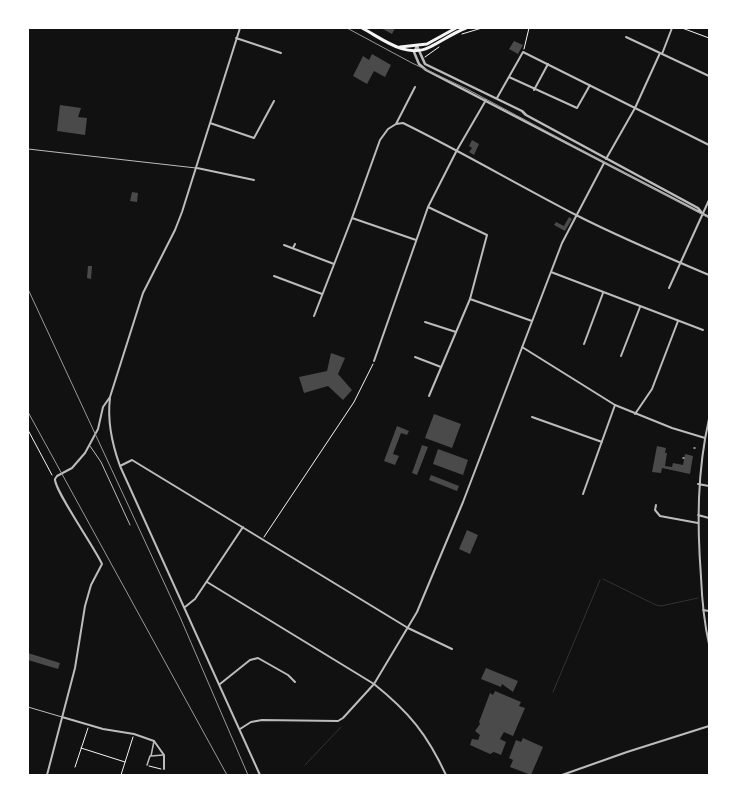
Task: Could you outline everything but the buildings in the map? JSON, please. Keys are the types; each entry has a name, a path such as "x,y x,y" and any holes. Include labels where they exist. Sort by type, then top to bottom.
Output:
{"main road":[{"path":"362,28 400,47 414,52 420,52 466,28"},
{"path":"400,47 427,44 456,28"}],"street":[{"path":"240,28 197,168 175,230 143,293 128,334 110,397 108,412 110,430 120,466 260,775"},
{"path":"240,729 251,722 262,720 338,721 343,718 374,684 408,628 422,600 461,505 562,243 606,159 635,108 672,28"},
{"path":"626,37 709,76"},
{"path":"236,38 281,53"},
{"path":"416,46 425,64 497,98 698,208 702,214"},
{"path":"416,46 414,52 419,64 426,70 709,217"},
{"path":"497,98 523,52 709,145"},
{"path":"534,90 548,64"},
{"path":"509,77 534,90 538,89 577,108 590,85"},
{"path":"396,124 415,87"},
{"path":"374,361 428,207 457,150 488,95"},
{"path":"210,123 254,138 274,101"},
{"path":"314,316 380,140 388,129 396,124 403,123 457,150 577,215 709,275"},
{"path":"197,168 254,180"},
{"path":"669,288 709,200"},
{"path":"428,207 487,235 470,299 429,396"},
{"path":"352,218 416,240"},
{"path":"293,248 295,244"},
{"path":"284,245 334,264"},
{"path":"551,272 703,330"},
{"path":"274,276 322,294"},
{"path":"584,344 603,293"},
{"path":"470,299 532,321"},
{"path":"621,356 640,307"},
{"path":"635,414 652,389 678,321"},
{"path":"425,322 456,332"},
{"path":"522,347 615,405 672,428 705,438"},
{"path":"415,357 441,367"},
{"path":"48,775 75,668 85,606 91,585 102,564 72,511 60,494 55,482 56,478 78,462 89,446 98,428 103,407 110,397"},
{"path":"583,494 615,405"},
{"path":"532,417 602,442"},
{"path":"709,419 698,484 698,523 703,610 709,644"},
{"path":"120,466 132,460 408,628 452,649"},
{"path":"698,484 709,486"},
{"path":"656,505 655,510 660,516 698,523"},
{"path":"698,515 709,518"},
{"path":"185,607 192,603 243,528"},
{"path":"207,582 374,684 410,715 429,742 446,775"},
{"path":"703,610 709,611"},
{"path":"220,684 250,660 258,658 288,675 296,682"},
{"path":"62,717 89,726 134,734 154,741 164,755 164,770"},
{"path":"562,775 627,752 709,726"},
{"path":"154,741 151,756 164,755"},
{"path":"147,765 150,756"}],"lane":[{"path":"28,149 197,168"},
{"path":"89,446 101,462 130,524"},
{"path":"28,707 62,717"}],"path":[{"path":"458,36 482,28"},
{"path":"523,52 529,28"},
{"path":"628,28 664,28"},
{"path":"682,28 709,38"},
{"path":"425,57 428,53 442,44"},
{"path":"262,539 354,402 372,367"},
{"path":"28,430 52,475"},
{"path":"75,767 89,726"},
{"path":"121,775 134,734"},
{"path":"81,748 125,762"},
{"path":"147,765 164,770"}],"waterway":[{"path":"603,579 656,605 661,606 698,598"},
{"path":"553,692 600,580"},
{"path":"305,765 341,727"}],"tram line":[{"path":"347,28 412,63 467,89 709,218"}],"railway":[{"path":"28,289 180,617 248,775"},
{"path":"28,412 227,775"}]}
